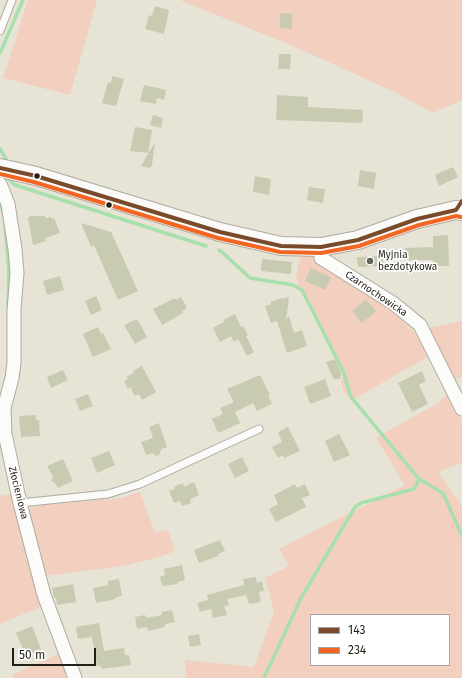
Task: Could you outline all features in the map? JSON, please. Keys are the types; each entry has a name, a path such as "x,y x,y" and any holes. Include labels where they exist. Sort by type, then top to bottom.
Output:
{"street":[{"path":"4,173 43,178 220,232 281,246 321,247 358,240 460,207"},
{"name":"Złocieniowa","path":"4,173 16,258 17,276 14,310 15,355 12,378 5,402 5,434 20,503 44,595 75,678"},
{"name":"Czarnochowicka","path":"321,247 322,258 393,303 420,325 462,409"}],"lane":[{"path":"0,31 12,0"},
{"path":"20,503 108,494 140,484 259,429"}],"shaded area":[{"path":"28,0 97,0 70,95 3,78"},
{"path":"180,0 462,0 462,100 433,113 397,93 293,46"},
{"path":"301,255 314,255 385,304 417,335 431,355 352,400 344,392 341,381 343,376 331,347 300,291 296,275"},
{"path":"462,321 462,377 454,378 429,328"},
{"path":"448,393 462,421 462,463 438,472 462,506 462,678 186,678 185,660 254,667 274,611 265,578 289,566 279,549 405,485 376,438 438,403"},
{"path":"140,492 155,533 168,530 175,551 159,557 123,566 45,576 26,509 43,505 121,498"},
{"path":"12,494 43,606 0,624 0,496"},
{"path":"60,653 68,678 14,678 12,675"}],"building":[{"path":"155,6 169,10 164,34 145,29 149,15 152,16"},
{"path":"280,13 292,14 292,29 280,28"},
{"path":"279,54 291,54 290,69 278,69"},
{"path":"112,76 124,79 116,106 102,103 108,82 111,83"},
{"path":"144,85 166,90 164,100 157,98 156,104 140,101"},
{"path":"277,95 308,97 308,107 363,110 362,123 276,120"},
{"path":"153,115 163,118 161,128 150,125"},
{"path":"135,127 152,130 148,153 130,151"},
{"path":"155,142 152,165 150,168 141,166"},
{"path":"453,167 458,177 439,186 435,175"},
{"path":"360,170 376,173 374,189 358,186"},
{"path":"255,176 271,179 269,195 253,192"},
{"path":"309,187 325,189 323,203 307,200"},
{"path":"31,216 45,216 46,218 54,218 60,233 45,238 46,241 33,245 28,218"},
{"path":"81,223 111,232 138,291 118,300 94,245 91,247"},
{"path":"448,235 449,266 434,266 433,260 406,260 405,248 433,247 433,236"},
{"name":"Myjnia bezdotykowa","path":"383,256 383,266 358,267 357,257"},
{"path":"262,259 292,262 291,274 261,271"},
{"path":"311,268 331,277 325,290 305,281"},
{"path":"60,276 64,290 47,295 43,281"},
{"path":"96,296 102,310 91,315 85,301"},
{"path":"181,297 187,308 182,311 183,313 162,325 153,309 175,298 176,300"},
{"path":"289,297 286,320 289,316 294,333 302,330 307,346 287,353 277,321 271,323 265,306 271,304 270,302"},
{"path":"366,300 376,311 362,323 352,311"},
{"path":"235,314 241,327 243,326 248,335 246,336 254,352 247,356 238,339 234,342 231,336 220,342 213,328 224,322 223,320"},
{"path":"137,319 147,337 135,344 124,325"},
{"path":"98,327 101,334 103,333 111,349 93,357 83,334"},
{"path":"335,359 341,373 341,378 334,380 326,362"},
{"path":"142,366 156,392 142,400 139,394 135,396 130,387 128,389 124,381 128,379 126,377 134,373 133,371"},
{"path":"63,370 68,380 51,388 47,377"},
{"path":"422,371 426,381 419,385 428,404 412,412 398,383"},
{"path":"260,375 270,395 268,395 272,404 257,411 253,403 235,412 240,423 218,433 212,419 223,414 220,408 234,402 227,389"},
{"path":"325,379 331,396 310,404 304,387"},
{"path":"88,394 93,406 80,411 75,399"},
{"path":"36,415 36,420 39,420 40,436 21,437 19,416"},
{"path":"159,423 167,447 161,449 160,454 156,456 152,453 146,455 141,442 153,438 149,427"},
{"path":"288,427 300,451 284,458 283,455 278,458 272,447 282,442 278,432"},
{"path":"339,434 350,455 334,462 325,441"},
{"path":"109,451 115,465 97,473 91,458"},
{"path":"242,457 249,471 235,478 228,464"},
{"path":"63,459 73,481 58,488 55,483 51,481 53,477 47,466"},
{"path":"194,482 199,495 190,499 191,503 182,506 180,501 174,503 169,491 175,489 174,487 183,483 184,487"},
{"path":"295,484 297,488 305,484 310,495 302,498 306,507 276,522 269,509 278,504 274,495"},
{"path":"220,540 225,551 218,554 218,556 199,563 194,550"},
{"path":"182,565 185,580 177,582 178,584 162,586 160,577 165,575 164,569"},
{"path":"256,577 257,583 262,581 264,591 259,592 261,602 249,604 246,595 227,599 229,605 224,606 227,615 213,618 211,609 200,612 197,603 208,600 207,595 244,585 243,579"},
{"path":"119,579 122,596 112,600 96,603 93,588 108,585 108,581"},
{"path":"73,584 76,602 57,605 52,588"},
{"path":"172,610 175,622 165,624 165,627 148,631 147,627 137,629 135,617 145,615 146,618 162,615 162,612"},
{"path":"99,623 104,651 124,648 125,655 129,655 131,665 102,669 101,666 97,666 92,637 78,639 76,627"},
{"path":"32,626 41,649 26,656 16,633"},
{"path":"199,634 201,645 190,647 188,636"}],"waterway":[{"path":"0,53 23,0"},
{"path":"0,149 7,164"},
{"path":"9,176 10,181 15,185 206,246"},
{"path":"0,203 3,212"},
{"path":"5,224 9,271 8,305"},
{"path":"219,250 250,278 293,285 302,290 344,374 351,397 419,479 443,493 462,536"},
{"path":"264,678 301,598 355,507 361,503 414,489 419,479"}],"transit line":[{"name":"143","path":"0,168 36,176 220,232 281,246 321,247 358,240 417,219 456,210 462,201"},
{"name":"234","path":"0,174 34,182 218,238 280,252 321,253 359,246 419,225 456,216 461,217"}],"place":[{"name":"Myjnia bezdotykowa","path":"370,261"}]}
